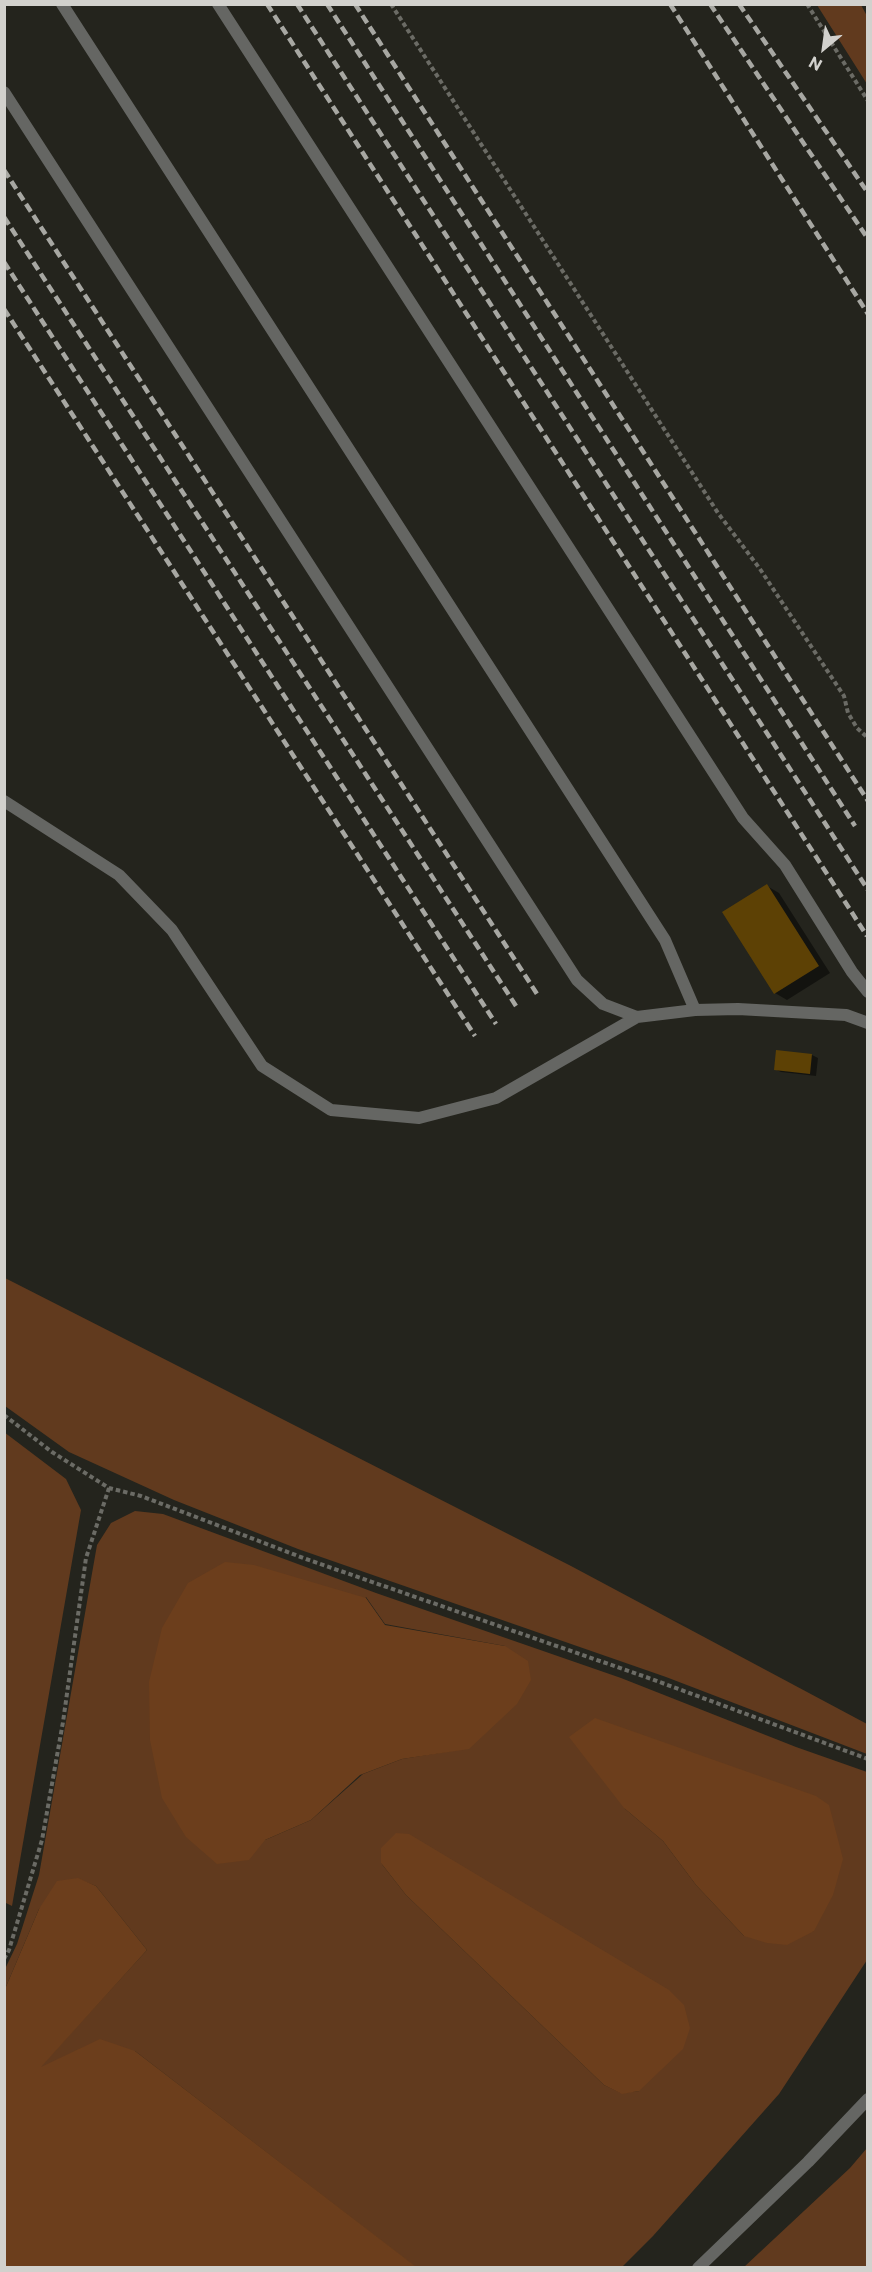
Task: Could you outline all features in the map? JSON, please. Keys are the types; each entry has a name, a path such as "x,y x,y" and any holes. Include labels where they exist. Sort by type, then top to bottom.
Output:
{"lane":[{"path":"62,4 665,940 695,1010"},
{"path":"218,4 743,818 785,865 867,992"},
{"path":"4,92 577,980 603,1004 637,1017"},
{"path":"4,801 119,875 172,930 262,1066 332,1110 419,1119 496,1098 637,1017 695,1010 738,1009 846,1016 867,1023"},
{"path":"698,2268 808,2162 867,2099"}],"path":[{"path":"391,4 718,513 760,568 844,696 848,713 857,728 867,738"},
{"path":"807,4 867,102"},
{"path":"4,1415 52,1452 109,1488 141,1496 306,1559 646,1677 867,1759"},
{"path":"4,1959 9,1950 42,1840 63,1722 86,1558 109,1488"}],"shaded area":[{"path":"817,5 861,5 867,16 867,84"},
{"path":"5,1278 571,1566 867,1724 867,1754 666,1677 298,1549 174,1500 69,1452 5,1406"},
{"path":"4,1432 66,1479 81,1510 12,1906 4,1902"},
{"path":"135,1511 163,1514 376,1593 621,1678 796,1747 867,1772 867,1960 779,2094 653,2236 622,2267 413,2267 135,2051 39,2068 147,1950 96,1886 78,1879 39,1909 5,1989 5,1969 17,1944 39,1875 97,1545 111,1523","holes":["366,1597 385,1624 505,1646 469,1748 402,1759 363,1774 311,1820 265,1840","624,1808 814,1931 744,1936 696,1885 663,1841","381,1863 639,2091 621,2093 604,2085 406,1895"]},
{"path":"225,1562 254,1565 366,1598 385,1625 505,1646 528,1661 531,1680 517,1704 469,1749 402,1759 360,1775 311,1820 265,1840 249,1860 217,1864 186,1837 162,1798 150,1740 149,1682 162,1628 188,1583"},
{"path":"595,1718 816,1796 829,1805 843,1859 833,1895 814,1931 787,1945 767,1943 744,1936 696,1885 663,1841 624,1808 569,1737"},
{"path":"396,1833 409,1834 669,1990 684,2005 690,2028 683,2049 639,2091 622,2094 604,2085 406,1895 381,1863 381,1848"},
{"path":"78,1878 96,1886 147,1950 41,2067 100,2039 135,2051 415,2266 5,2267 5,1989 39,1909 57,1881"},
{"path":"867,2148 867,2267 744,2267 850,2168"}],"building":[{"path":"767,884 819,966 774,994 722,912"},
{"path":"776,1050 812,1054 810,1074 774,1070"}],"railway":[{"path":"267,4 867,936"},
{"path":"297,4 868,890"},
{"path":"327,4 855,826"},
{"path":"355,4 868,801"},
{"path":"670,4 868,314"},
{"path":"710,4 868,239"},
{"path":"739,4 868,193"},
{"path":"4,170 539,997"},
{"path":"4,217 518,1009"},
{"path":"4,262 496,1024"},
{"path":"4,309 475,1036"}]}
